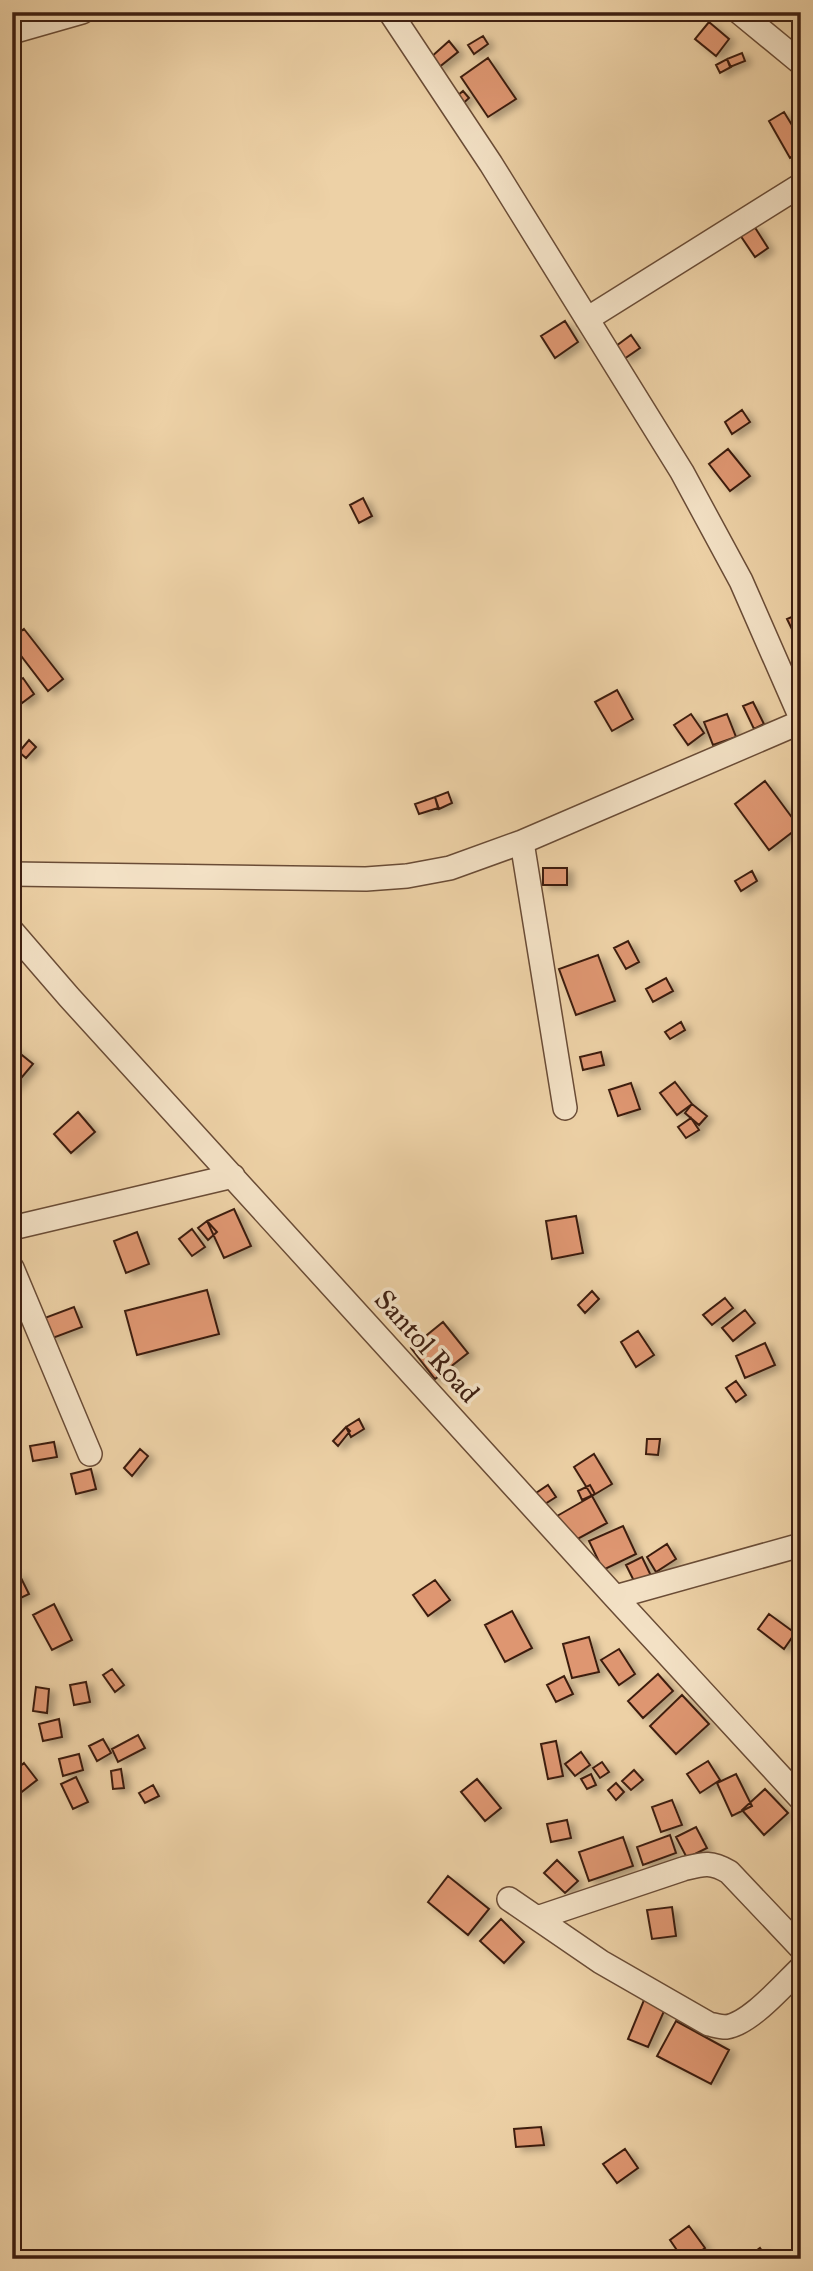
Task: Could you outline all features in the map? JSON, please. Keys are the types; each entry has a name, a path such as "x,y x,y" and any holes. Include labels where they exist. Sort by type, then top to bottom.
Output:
{"street":[{"path":"12,32 82,12"},
{"path":"12,874 366,879 407,876 450,868 522,842 801,720 741,581 682,472 491,164 390,12"},
{"path":"739,12 801,64"},
{"path":"587,319 801,185"},
{"path":"522,842 565,1108"},
{"name":"Santol Road","path":"12,931 615,1598 801,1799"},
{"path":"12,1228 233,1176"},
{"path":"12,1268 90,1454"},
{"path":"615,1598 801,1545"},
{"path":"537,1918 683,1869 701,1864 715,1864 729,1872 801,1948"},
{"path":"509,1899 613,1969 709,2024 724,2027 739,2023 801,1968"}],"building":[{"path":"709,22 729,39 716,56 695,39"},
{"path":"483,36 488,44 474,54 468,45"},
{"path":"449,41 458,52 438,68 430,58"},
{"path":"742,53 745,61 730,67 727,59"},
{"path":"488,58 516,99 488,117 461,77"},
{"path":"727,59 731,67 720,73 716,65"},
{"path":"463,91 469,98 458,108 451,101"},
{"path":"784,112 801,140 801,152 790,158 769,121"},
{"path":"754,226 768,248 755,257 740,235"},
{"path":"565,321 578,342 555,358 541,336"},
{"path":"631,335 640,348 624,359 616,346"},
{"path":"742,410 750,422 732,434 725,422"},
{"path":"728,449 750,476 730,491 709,464"},
{"path":"363,498 372,516 359,523 350,505"},
{"path":"801,613 801,648 787,619"},
{"path":"24,629 63,679 48,691 12,644 12,638"},
{"path":"23,678 34,694 22,703 12,685"},
{"path":"617,690 633,719 612,731 595,702"},
{"path":"753,702 764,724 754,729 743,706"},
{"path":"691,714 704,733 688,745 674,725"},
{"path":"727,714 736,737 713,745 704,722"},
{"path":"29,740 36,747 26,758 19,752"},
{"path":"765,781 799,827 769,850 735,804"},
{"path":"448,792 452,803 439,809 435,797"},
{"path":"435,797 438,808 419,814 415,804"},
{"path":"543,868 567,868 567,885 543,885"},
{"path":"752,871 757,881 741,891 735,881"},
{"path":"628,941 639,962 626,969 614,948"},
{"path":"598,955 615,1001 576,1015 559,969"},
{"path":"666,978 673,991 653,1002 646,989"},
{"path":"681,1022 685,1030 670,1039 665,1032"},
{"path":"12,1047 33,1064 12,1089"},
{"path":"601,1052 604,1065 583,1070 580,1057"},
{"path":"675,1082 692,1104 677,1115 660,1093"},
{"path":"631,1083 640,1109 618,1116 609,1090"},
{"path":"692,1104 707,1116 699,1125 685,1113"},
{"path":"78,1112 95,1132 71,1153 54,1134"},
{"path":"691,1118 699,1130 686,1138 678,1127"},
{"path":"234,1209 251,1246 224,1258 207,1221"},
{"path":"576,1216 583,1253 552,1259 546,1221"},
{"path":"207,1221 217,1232 208,1240 198,1228"},
{"path":"192,1229 205,1247 192,1256 179,1239"},
{"path":"137,1232 149,1264 126,1273 114,1241"},
{"path":"207,1290 219,1334 137,1355 125,1311"},
{"path":"592,1291 599,1299 585,1313 578,1305"},
{"path":"725,1298 733,1308 712,1325 703,1315"},
{"path":"74,1307 82,1327 50,1339 42,1319"},
{"path":"745,1310 755,1323 733,1341 722,1328"},
{"path":"443,1322 468,1353 435,1379 411,1348"},
{"path":"638,1331 654,1355 636,1367 621,1342"},
{"path":"765,1343 775,1365 745,1378 736,1356"},
{"path":"736,1381 746,1395 736,1402 726,1388"},
{"path":"359,1419 364,1429 351,1437 346,1427"},
{"path":"346,1427 350,1431 338,1446 333,1441"},
{"path":"647,1439 660,1439 658,1455 646,1454"},
{"path":"54,1442 57,1457 33,1461 30,1446"},
{"path":"140,1449 148,1456 132,1476 124,1468"},
{"path":"594,1454 612,1484 592,1496 574,1467"},
{"path":"799,1464 801,1466 801,1479 793,1470"},
{"path":"91,1469 96,1489 76,1494 71,1474"},
{"path":"548,1485 556,1497 540,1507 533,1495"},
{"path":"590,1485 595,1494 582,1500 578,1491"},
{"path":"592,1496 607,1523 572,1542 557,1516"},
{"path":"623,1526 636,1554 603,1570 589,1541"},
{"path":"667,1544 676,1559 656,1572 647,1557"},
{"path":"642,1557 654,1582 638,1589 626,1565"},
{"path":"19,1574 29,1594 12,1602 12,1577"},
{"path":"435,1580 450,1600 428,1616 413,1595"},
{"path":"54,1604 72,1640 52,1650 33,1615"},
{"path":"512,1611 532,1648 505,1662 485,1625"},
{"path":"769,1614 795,1633 784,1649 758,1629"},
{"path":"589,1637 599,1672 572,1678 563,1644"},
{"path":"619,1649 635,1674 619,1685 601,1660"},
{"path":"112,1669 124,1685 115,1692 103,1675"},
{"path":"658,1674 673,1691 643,1718 628,1701"},
{"path":"564,1676 573,1694 556,1702 547,1685"},
{"path":"86,1682 90,1702 74,1705 70,1685"},
{"path":"36,1687 49,1689 47,1713 33,1711"},
{"path":"682,1695 709,1724 676,1754 650,1726"},
{"path":"59,1719 62,1737 43,1741 39,1724"},
{"path":"138,1735 145,1748 118,1762 112,1749"},
{"path":"103,1739 111,1753 97,1761 89,1746"},
{"path":"556,1741 563,1776 548,1779 541,1744"},
{"path":"581,1752 590,1765 575,1776 565,1764"},
{"path":"79,1754 83,1770 63,1776 59,1759"},
{"path":"708,1761 720,1780 700,1793 687,1774"},
{"path":"602,1762 609,1772 600,1778 593,1768"},
{"path":"24,1763 37,1780 19,1794 12,1785 12,1773"},
{"path":"121,1769 124,1788 113,1789 111,1771"},
{"path":"634,1770 643,1780 631,1790 622,1781"},
{"path":"591,1774 596,1785 587,1789 581,1779"},
{"path":"736,1774 752,1806 732,1816 717,1783"},
{"path":"76,1777 88,1802 73,1809 61,1784"},
{"path":"477,1779 501,1808 485,1821 461,1792"},
{"path":"616,1783 624,1792 616,1800 608,1790"},
{"path":"153,1785 159,1796 145,1803 139,1793"},
{"path":"765,1789 788,1813 764,1835 742,1810"},
{"path":"672,1800 682,1825 661,1832 652,1807"},
{"path":"567,1820 571,1838 551,1842 547,1824"},
{"path":"696,1827 707,1848 687,1858 676,1837"},
{"path":"670,1835 676,1853 643,1865 637,1847"},
{"path":"623,1837 633,1866 589,1881 579,1852"},
{"path":"557,1860 578,1881 565,1893 544,1873"},
{"path":"448,1876 489,1909 468,1935 428,1902"},
{"path":"672,1907 676,1936 652,1939 647,1910"},
{"path":"501,1919 524,1942 504,1963 480,1941"},
{"path":"644,2000 665,2009 648,2047 628,2039"},
{"path":"676,2021 729,2050 711,2084 657,2056"},
{"path":"541,2127 544,2145 516,2147 514,2129"},
{"path":"625,2149 638,2168 617,2183 603,2164"},
{"path":"689,2226 705,2248 690,2259 683,2259 670,2240"},
{"path":"760,2248 768,2259 745,2259"}]}
